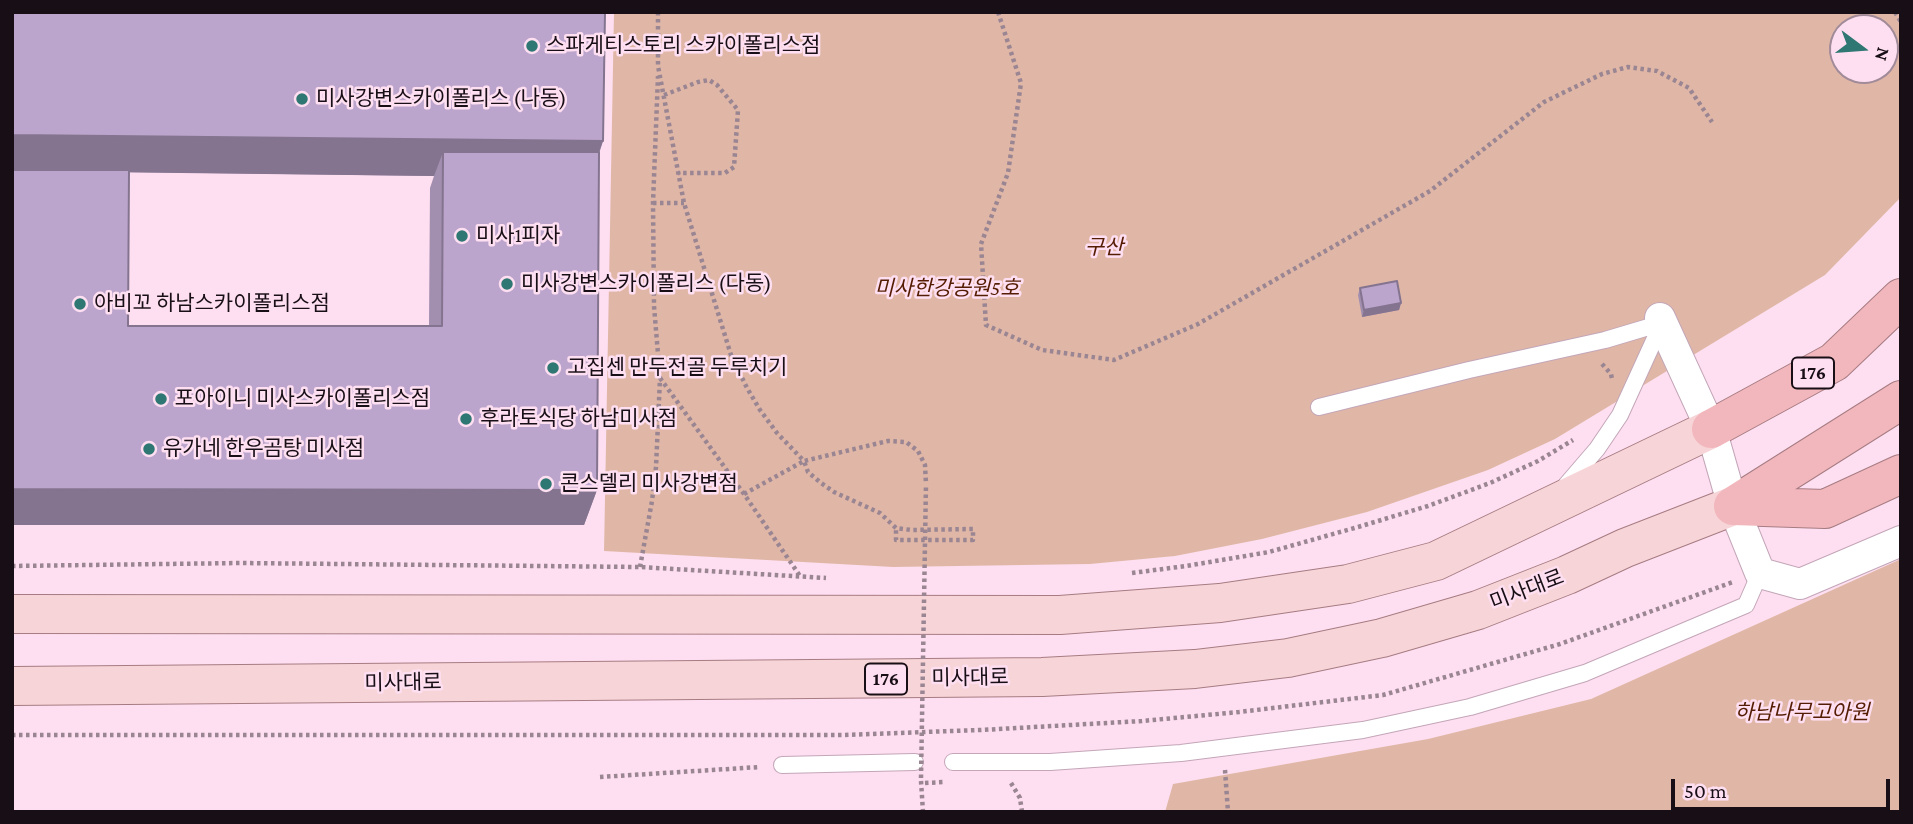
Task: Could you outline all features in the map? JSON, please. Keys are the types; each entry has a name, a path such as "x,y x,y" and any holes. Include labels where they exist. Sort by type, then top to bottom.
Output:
{"highway":[{"name":"176","path":"1711,429 1834,362 1901,298"},
{"name":"176","path":"1733,506 1901,400"},
{"path":"1733,506 1825,509 1901,474"}],"main road":[{"name":"176","path":"12,614 1060,615 1220,603 1349,584 1436,561 1711,429"},
{"name":"미사대로","path":"12,686 1042,677 1195,669 1288,658 1382,638 1478,610 1733,506"}],"street":[{"path":"1661,321 1711,429 1733,506 1760,573 1800,584 1901,541"}],"lane":[{"path":"1319,407 1605,340 1661,321"},
{"path":"1532,514 1578,473 1611,430 1627,402 1661,321"},
{"path":"953,762 1050,762 1181,753 1363,730 1470,706 1584,673 1746,605 1760,573"},
{"path":"782,765 915,762"}],"path":[{"path":"640,567 656,467 660,378 654,306 653,203 659,12"},
{"path":"998,12 1021,83 1008,173 981,244 986,325 1042,350 1114,360 1198,324 1430,191 1544,102 1602,74 1628,67 1657,71 1689,88 1712,122"},
{"path":"1895,12 1901,22"},
{"path":"658,66 684,203 731,355 760,410 777,433 804,461 808,472 834,492 880,513 896,528 973,529 973,540 896,540 896,528"},
{"path":"664,95 709,80 717,85 738,110 734,167 725,173 678,173"},
{"path":"653,203 684,203"},
{"path":"1601,363 1611,374 1612,382"},
{"path":"660,378 800,576"},
{"path":"1125,574 1269,552 1428,506 1490,483 1538,461 1581,434"},
{"path":"744,494 804,461 888,441 906,442 918,451 925,465 926,484 921,778 923,812"},
{"path":"12,566 240,563 640,567 827,578"},
{"path":"920,582 933,582"},
{"path":"12,735 842,734"},
{"path":"1224,748 1228,812"},
{"path":"600,777 782,765"}],"green space":[{"name":"미사한강공원5호","path":"614,12 1901,12 1901,197 1825,275 1555,439 1488,470 1367,512 1262,539 1175,556 1090,564 893,567 604,551"},
{"name":"하남나무고아원","path":"1901,559 1901,812 1165,812 1173,784 1428,739 1591,699"}],"building":[{"name":"미사강변스카이폴리스 (나동)","path":"12,12 605,12 603,141 12,135"},
{"name":"미사강변스카이폴리스 (다동)","path":"443,152 599,152 597,490 12,489 12,170 129,170 128,326 442,326"},
{"path":"1397,281 1401,303 1364,310 1360,288"}],"place":[{"name":"스파게티스토리 스카이폴리스점","path":"532,46"},
{"name":"미사강변스카이폴리스 (나동)","path":"302,99"},
{"name":"미사1피자","path":"462,236"},
{"name":"미사강변스카이폴리스 (다동)","path":"507,284"},
{"name":"아비꼬 하남스카이폴리스점","path":"80,304"},
{"name":"고집센 만두전골 두루치기","path":"553,368"},
{"name":"포아이니 미사스카이폴리스점","path":"161,399"},
{"name":"후라토식당 하남미사점","path":"466,419"},
{"name":"유가네 한우곰탕 미사점","path":"149,449"},
{"name":"콘스델리 미사강변점","path":"546,484"}],"park label":[{"name":"구산","path":"1104,248"}]}
